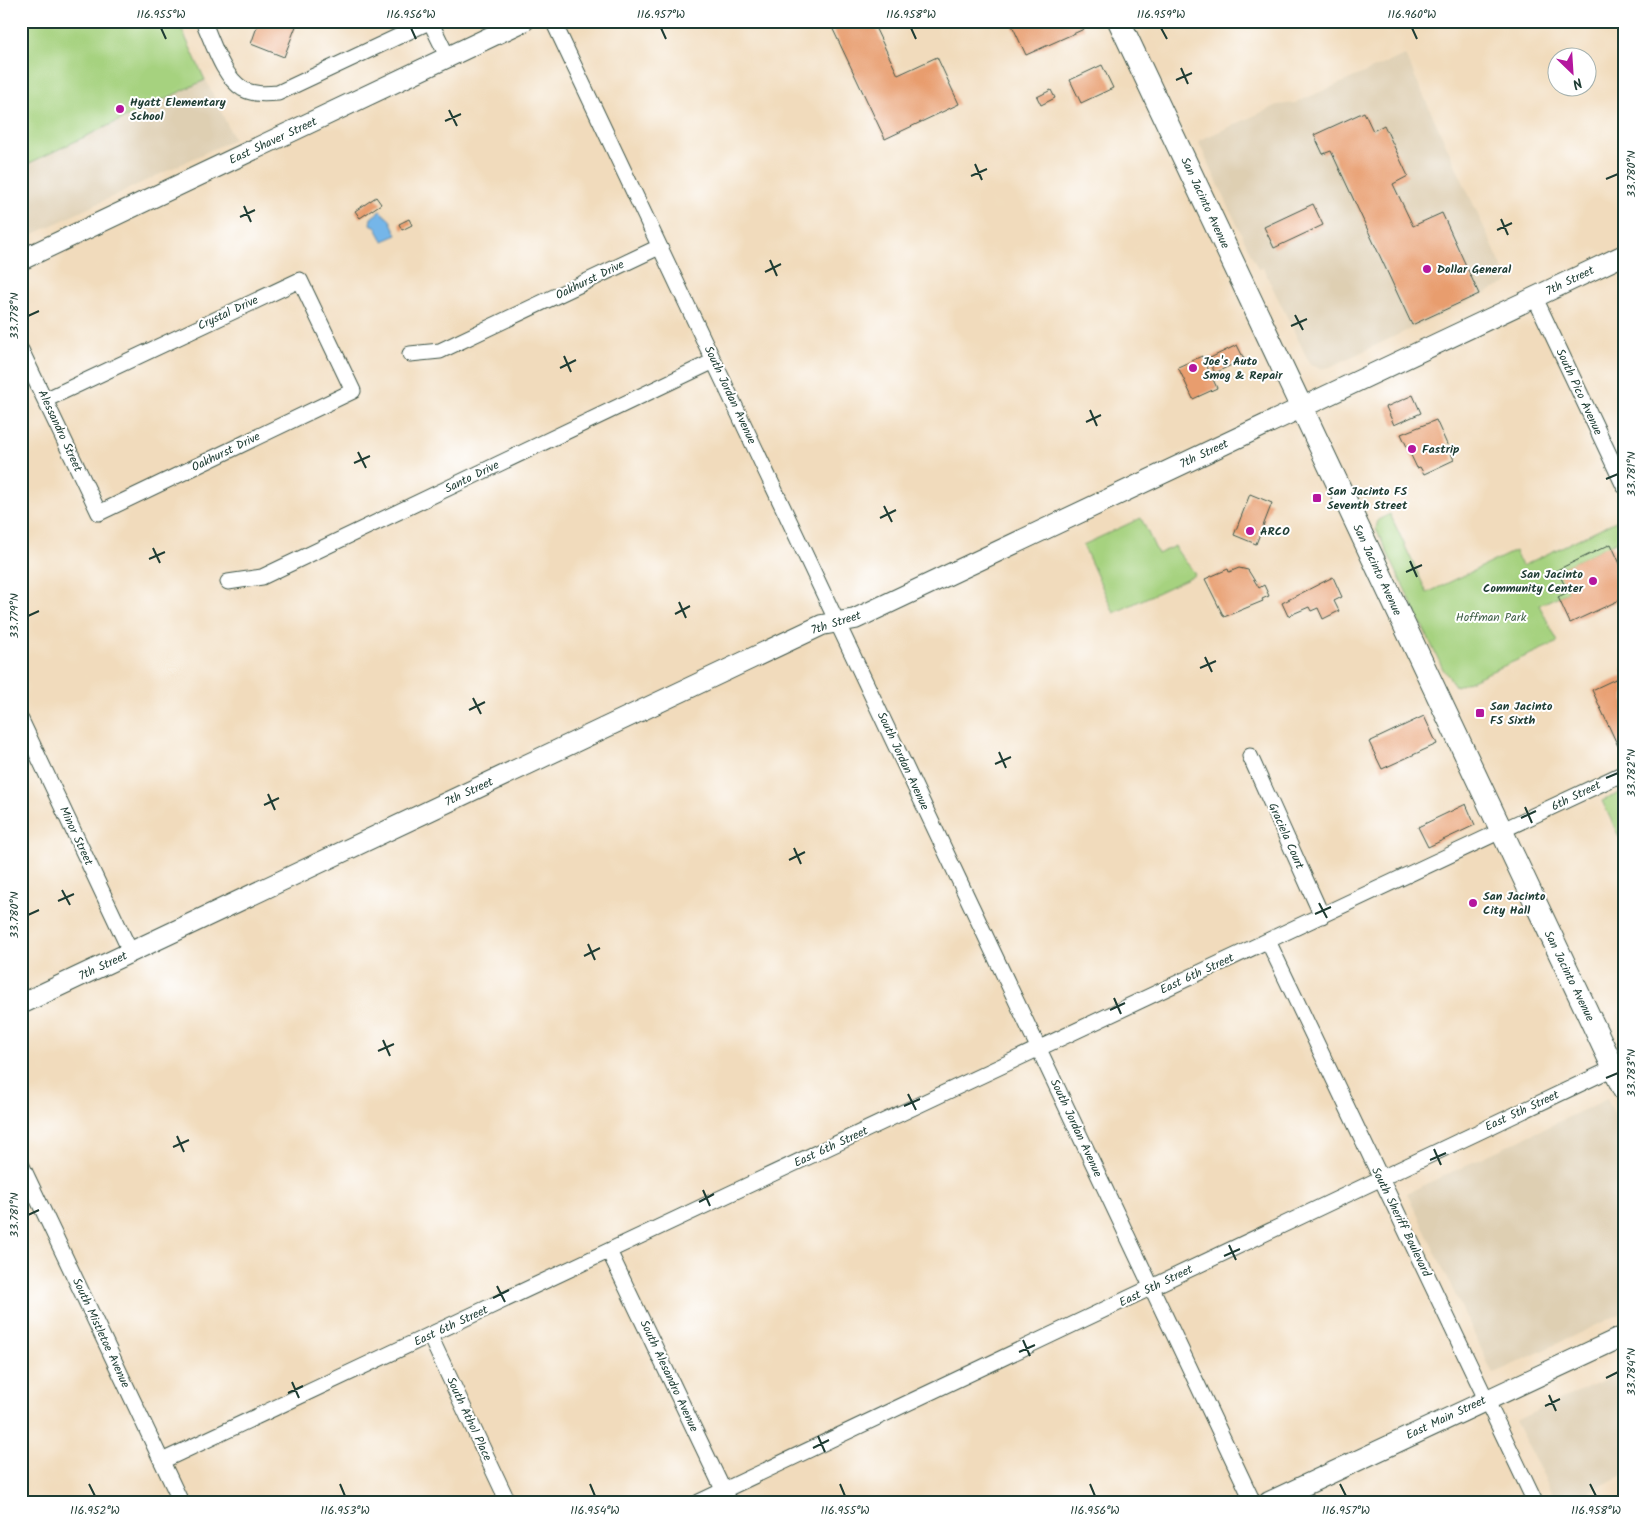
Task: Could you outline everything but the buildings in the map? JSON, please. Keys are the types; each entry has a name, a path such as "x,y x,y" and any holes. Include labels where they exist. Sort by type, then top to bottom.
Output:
{"main road":[{"name":"San Jacinto Avenue","path":"1119,21 1500,832 1618,1065 1624,1090"}],"street":[{"path":"203,21 227,73 243,89 259,94 278,93 430,21 448,58"},
{"name":"East Shaver Street","path":"21,260 524,21"},
{"name":"South Jordan Avenue","path":"553,21 1252,1502"},
{"name":"Oakhurst Drive","path":"410,354 440,351 659,247"},
{"name":"7th Street","path":"21,1004 813,630 855,619 1624,256"},
{"name":"Crystal Drive","path":"45,400 300,280 353,391"},
{"name":"South Pico Avenue","path":"1535,298 1624,486"},
{"name":"Alessandro Street","path":"21,350 99,513"},
{"name":"Santo Drive","path":"228,582 262,577 714,362"},
{"name":"Oakhurst Drive","path":"99,513 353,391"},
{"name":"Minor Street","path":"21,720 131,953"},
{"name":"Graciela Court","path":"1250,756 1322,916"},
{"name":"6th Street","path":"1500,832 1624,773"},
{"name":"East 6th Street","path":"162,1461 1500,832"},
{"name":"South Sheriff Boulevard","path":"1268,941 1379,1178 1535,1502"},
{"name":"East 5th Street","path":"699,1502 726,1496 1379,1178 1618,1065"},
{"name":"South Mistletoe Avenue","path":"21,1164 181,1502"},
{"name":"South Alesandro Avenue","path":"609,1251 726,1496"},
{"name":"South Athol Place","path":"430,1336 508,1502"},
{"name":"East Main Street","path":"1269,1502 1624,1336"}],"shaded area":[{"name":"Hyatt Elementary School","path":"21,21 178,21 234,139 21,240"},
{"path":"1405,55 1509,282 1330,367 1321,369 1310,364 1263,268 1258,269 1198,141 1278,105 1295,103"},
{"path":"1607,1099 1624,1134 1624,1312 1493,1374 1407,1193"},
{"path":"1624,1370 1624,1475 1566,1502 1557,1502 1515,1421"}],"green space":[{"path":"21,21 178,21 205,80 21,167"},
{"name":"Hoffman Park","path":"1390,514 1427,593 1515,551 1522,566 1620,519 1624,528 1624,538 1557,570 1568,592 1539,605 1558,642 1456,687 1443,669 1376,529 1378,520"},
{"path":"1141,518 1158,554 1175,546 1195,575 1114,613 1083,545"},
{"path":"1624,791 1624,847 1602,801"}],"water":[{"path":"380,211 390,220 397,235 383,241 375,226 370,224 371,218"}],"place":[{"name":"Hyatt Elementary School","path":"120,109"},
{"name":"Dollar General","path":"1427,269"},
{"name":"Joe's Auto Smog & Repair","path":"1193,368"},
{"name":"Fastrip","path":"1412,449"},
{"name":"San Jacinto FS Seventh Street","path":"1317,498"},
{"name":"ARCO","path":"1250,531"},
{"name":"San Jacinto Community Center","path":"1593,581"},
{"name":"San Jacinto FS Sixth","path":"1480,713"},
{"name":"San Jacinto City Hall","path":"1473,903"}]}
